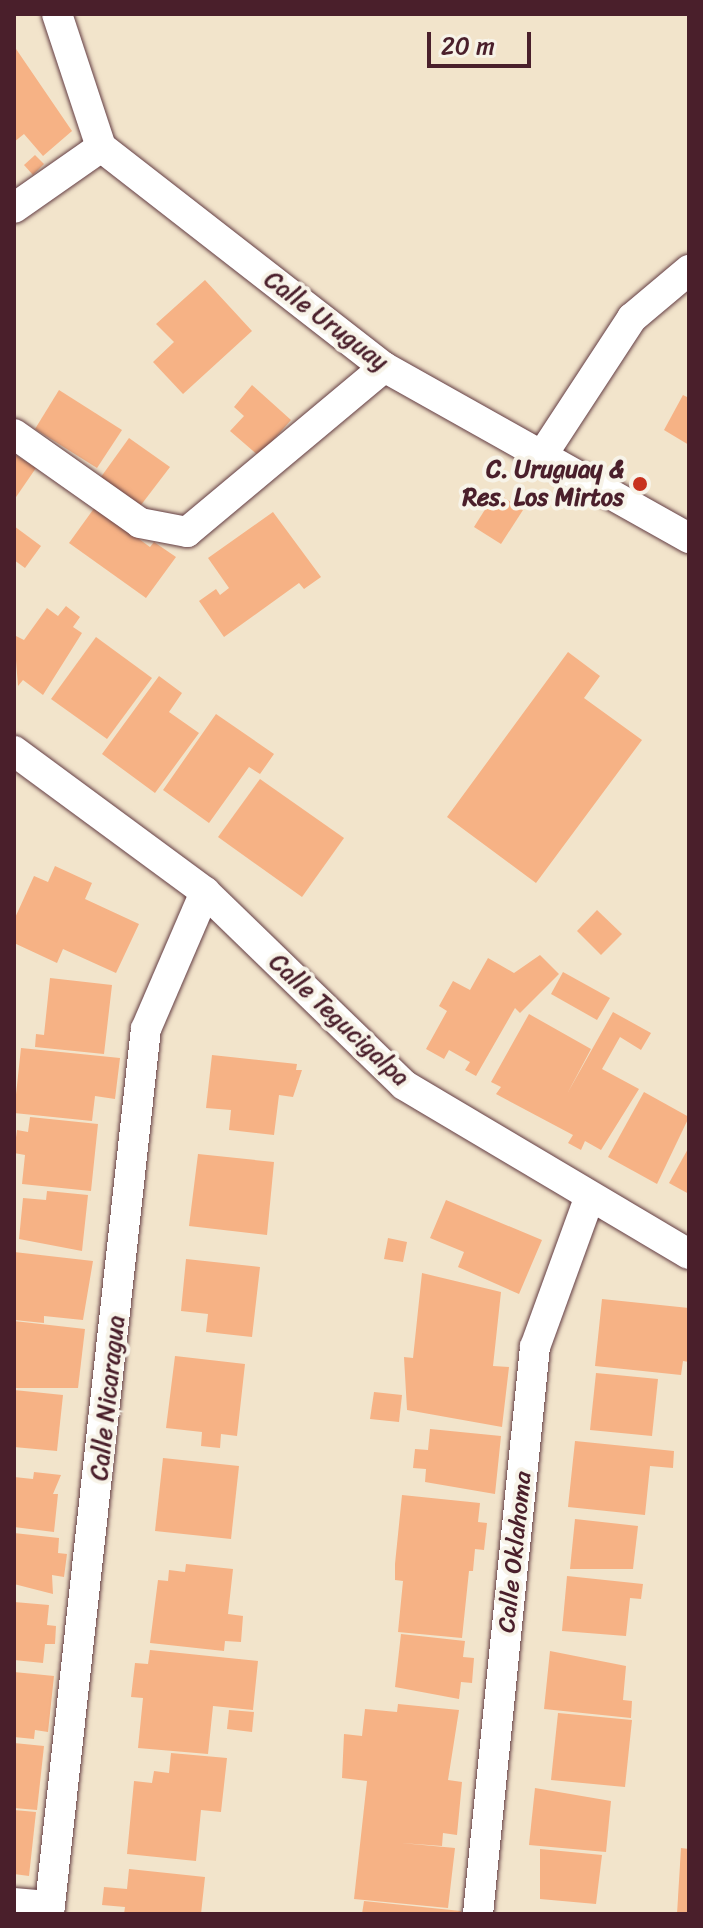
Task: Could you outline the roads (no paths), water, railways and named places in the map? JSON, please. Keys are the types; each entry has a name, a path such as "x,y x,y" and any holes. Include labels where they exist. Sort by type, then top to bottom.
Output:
{"street":[{"path":"14,208 101,147 57,14"},
{"name":"Calle Uruguay","path":"101,147 384,367 689,538"},
{"path":"543,454 632,318 689,270"},
{"path":"14,434 140,523 187,532 384,367"},
{"name":"Calle Tegucigalpa","path":"14,751 205,892 404,1085 589,1199 689,1254"},
{"name":"Calle Nicaragua","path":"49,1910 146,1029 205,892"},
{"name":"Calle Oklahoma","path":"478,1914 535,1347 589,1199"},
{"path":"14,1903 49,1910"}],"place":[{"name":"C. Uruguay & Res. Los Mirtos","path":"640,484"}]}
